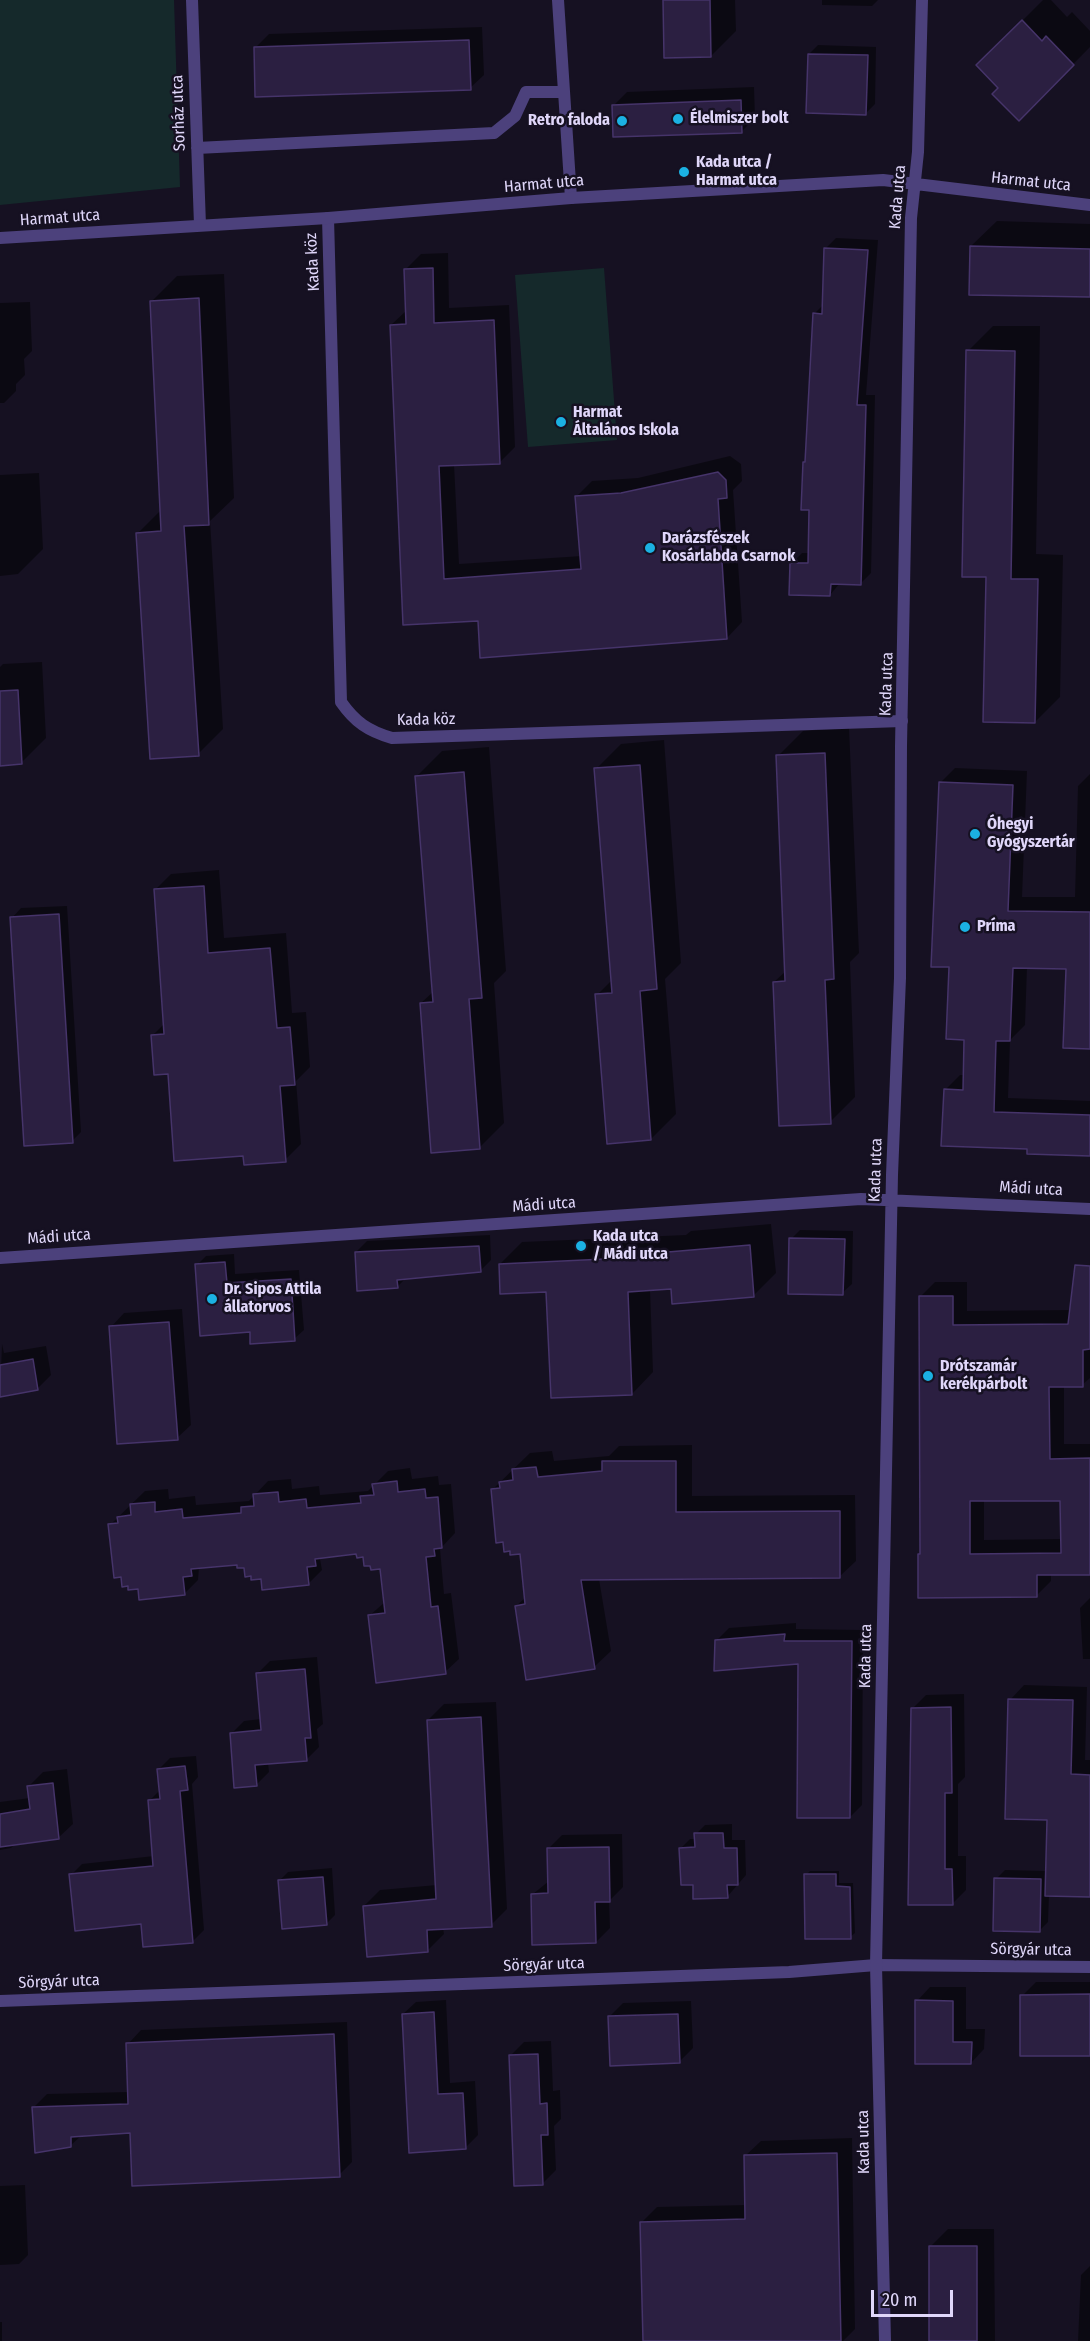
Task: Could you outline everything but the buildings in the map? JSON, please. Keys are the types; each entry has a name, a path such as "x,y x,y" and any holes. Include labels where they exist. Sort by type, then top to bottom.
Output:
{"street":[{"name":"Sorház utca","path":"192,0 200,225"},
{"path":"558,0 571,198"},
{"name":"Kada utca","path":"885,2341 876,1965 892,1200 900,978 911,219 915,184 922,0"},
{"path":"197,148 494,133 515,116 526,92 564,92"},
{"name":"Harmat utca","path":"0,238 328,218 571,198 883,180 1090,205"},
{"name":"Kada köz","path":"328,218 333,327 341,702 352,718 371,732 392,738 902,721"},
{"name":"Mádi utca","path":"0,1258 861,1199 1090,1209"},
{"name":"Sörgyár utca","path":"0,2001 789,1972 876,1965 1090,1967"}],"green space":[{"path":"0,0 174,0 180,187 0,205"},
{"path":"604,268 617,440 528,447 515,275"}],"place":[{"name":"Élelmiszer bolt","path":"678,119"},
{"name":"Retro faloda","path":"622,121"},
{"name":"Kada utca / Harmat utca","path":"684,172"},
{"name":"Harmat Általános Iskola","path":"561,422"},
{"name":"Darázsfészek Kosárlabda Csarnok","path":"650,548"},
{"name":"Óhegyi Gyógyszertár","path":"975,834"},
{"name":"Príma","path":"965,927"},
{"name":"Kada utca / Mádi utca","path":"581,1246"},
{"name":"Dr. Sipos Attila állatorvos","path":"212,1299"},
{"name":"Drótszamár kerékpárbolt","path":"928,1376"}]}
